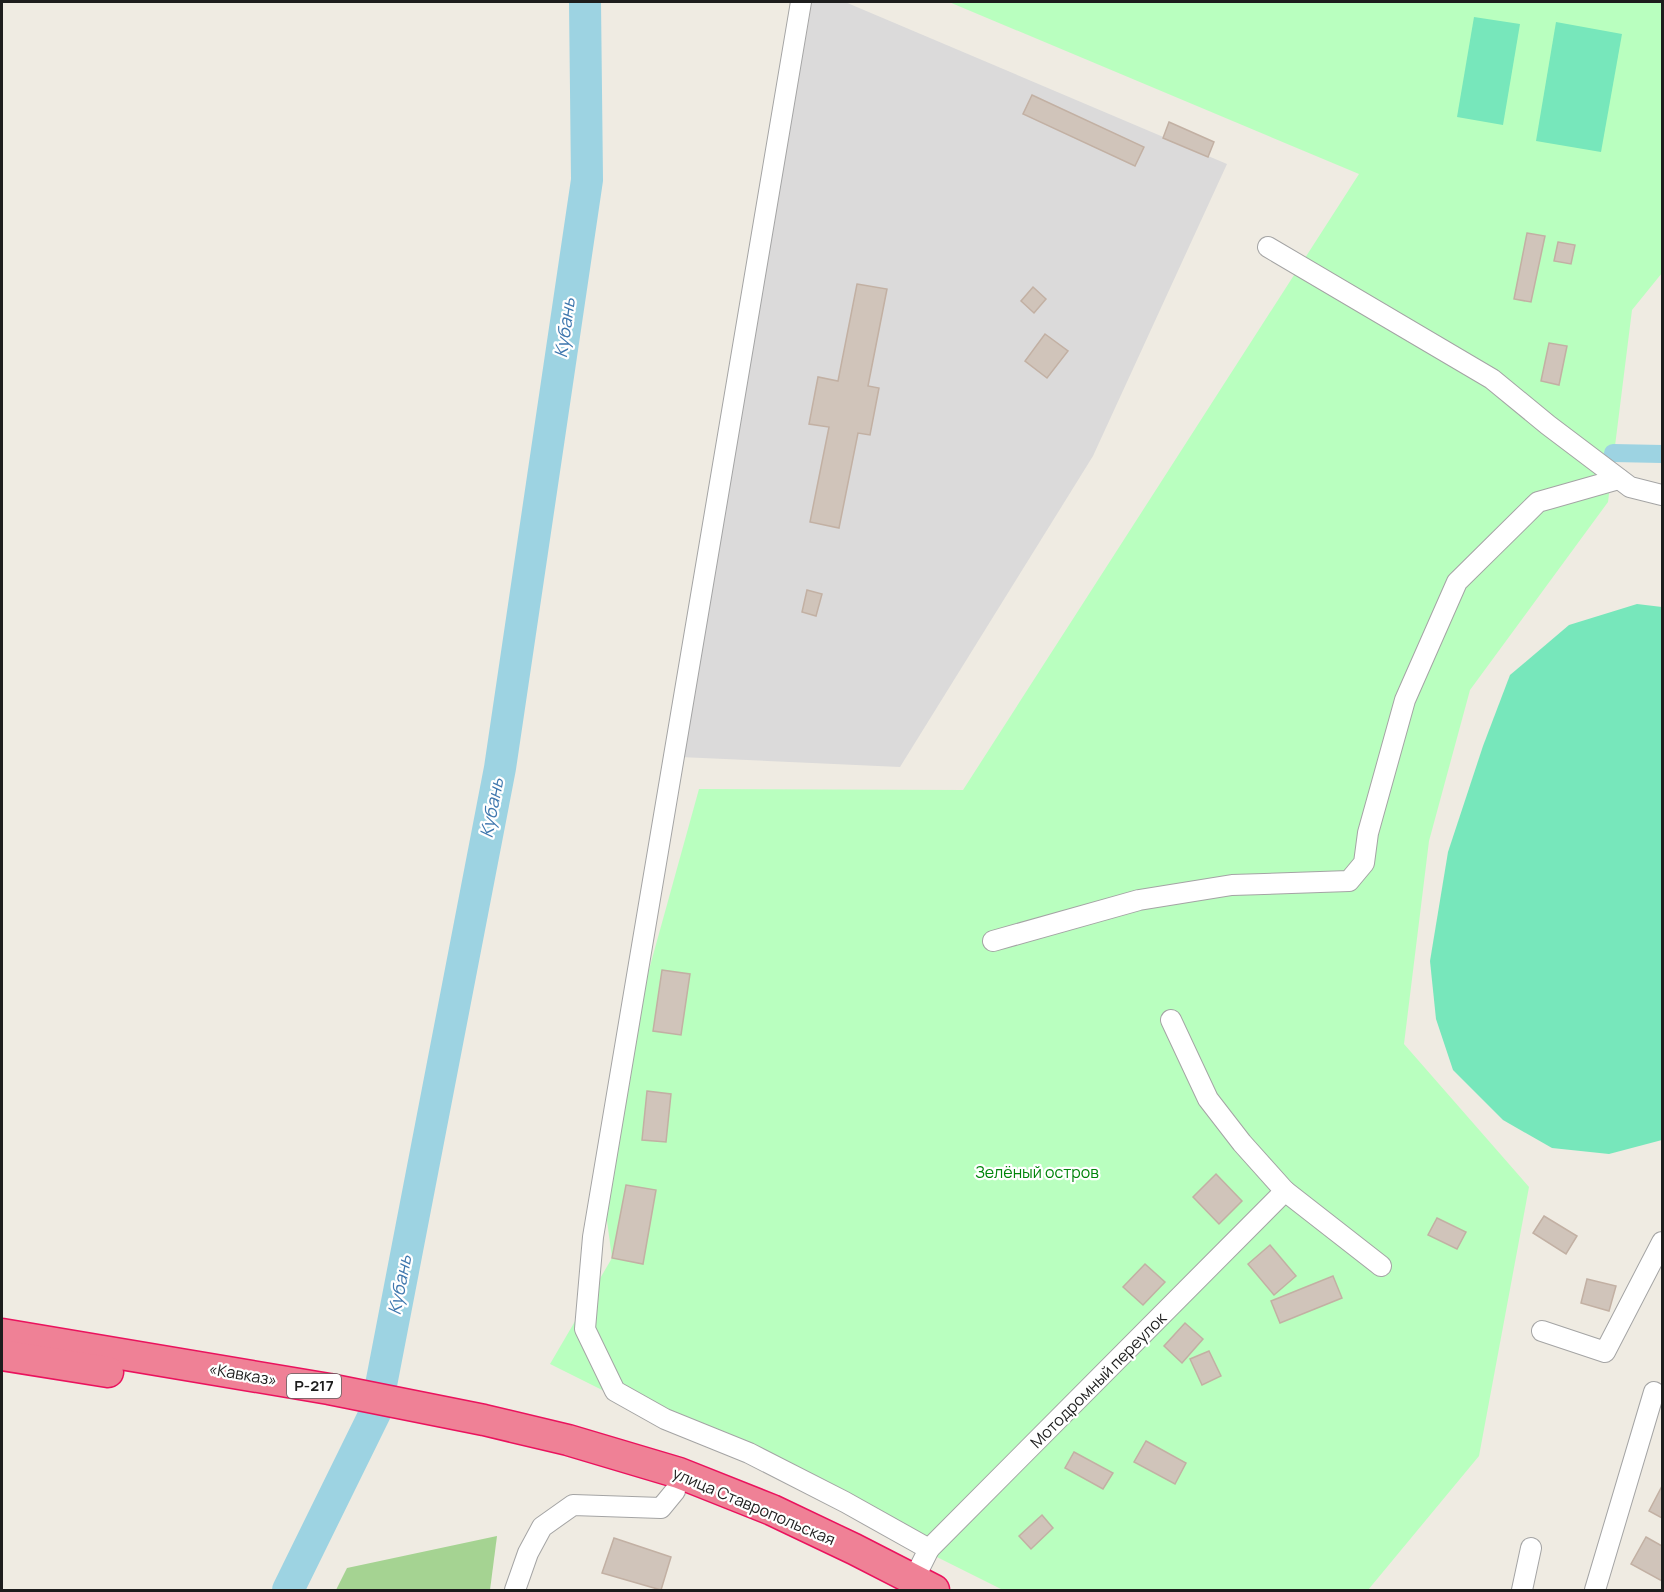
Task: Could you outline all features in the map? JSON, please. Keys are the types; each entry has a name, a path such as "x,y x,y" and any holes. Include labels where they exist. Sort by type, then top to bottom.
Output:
{"highway":[{"name":"Р-217","path":"2,1334 59,1354"},
{"name":"Р-217","path":"2,1355 59,1354"},
{"name":"«Кавказ»","path":"59,1354 244,1393 564,1448"},
{"name":"улица Ставропольская","path":"564,1448 757,1524 809,1548 914,1587"},
{"name":"улица Ставропольская","path":"564,1448 679,1473 772,1510 854,1549 914,1587"}],"street":[{"path":"801,2 593,1238 585,1329 615,1391 666,1419 749,1452 929,1549"},
{"path":"1268,247 1492,379 1630,487 1662,495"},
{"path":"993,941 1139,900 1232,885 1349,881 1364,863 1368,833 1404,700 1457,582 1538,502 1619,479"},
{"path":"1171,1020 1208,1099 1242,1143 1285,1191 1381,1266"},
{"name":"Мотодромный переулок","path":"914,1587 929,1549 1285,1191"},
{"path":"1542,1331 1605,1352 1662,1242"},
{"path":"1595,1590 1654,1392"},
{"path":"515,1590 528,1553 542,1527 573,1505 661,1508 675,1491"},
{"path":"1522,1590 1531,1548"}],"shaded area":[{"path":"812,2 845,2 1227,164 1093,456 900,767 680,757"}],"green space":[{"name":"Зелёный остров","path":"949,2 1662,2 1662,273 1632,310 1608,502 1470,690 1429,841 1404,1044 1529,1187 1479,1456 1368,1590 1003,1590 550,1364 612,1258 598,1154 699,789 963,790 1359,174"},
{"path":"1474,17 1520,24 1503,125 1457,117"},
{"path":"1556,22 1622,34 1601,152 1536,141"},
{"path":"1637,604 1662,607 1662,1140 1609,1154 1552,1148 1503,1120 1453,1070 1436,1019 1430,961 1448,852 1483,746 1510,675 1569,625"},
{"path":"497,1536 490,1590 336,1590 347,1568"}],"building":[{"path":"1032,95 1144,147 1135,166 1023,114"},
{"path":"1169,122 1214,142 1208,157 1163,138"},
{"path":"1527,233 1545,236 1531,302 1514,299"},
{"path":"1558,242 1575,245 1571,264 1554,261"},
{"path":"857,284 887,289 868,386 879,388 870,435 858,433 839,528 810,522 829,427 809,424 818,377 838,381"},
{"path":"1033,287 1046,299 1034,313 1021,301"},
{"path":"1045,334 1068,351 1047,378 1025,361"},
{"path":"1549,343 1567,346 1559,385 1541,381"},
{"path":"807,590 822,594 816,616 802,612"},
{"path":"662,970 690,974 681,1035 653,1031"},
{"path":"647,1091 671,1094 666,1142 642,1140"},
{"path":"1216,1174 1242,1201 1219,1224 1193,1197"},
{"path":"626,1185 656,1190 643,1264 612,1258"},
{"path":"1544,1216 1577,1236 1566,1254 1533,1233"},
{"path":"1437,1218 1466,1232 1457,1249 1428,1235"},
{"path":"1270,1245 1296,1276 1274,1295 1248,1264"},
{"path":"1145,1264 1165,1282 1143,1305 1123,1287"},
{"path":"1333,1276 1342,1298 1280,1323 1271,1301"},
{"path":"1587,1279 1616,1286 1609,1311 1581,1303"},
{"path":"1185,1323 1203,1339 1182,1363 1164,1346"},
{"path":"1209,1351 1221,1376 1202,1385 1190,1359"},
{"path":"1146,1441 1186,1463 1175,1484 1134,1462"},
{"path":"1074,1452 1113,1473 1103,1489 1065,1468"},
{"path":"1662,1486 1662,1518 1649,1511"},
{"path":"1042,1515 1053,1528 1031,1549 1019,1536"},
{"path":"1646,1537 1662,1546 1662,1581 1631,1564"},
{"path":"614,1538 671,1557 661,1590 602,1573"}],"waterway":[{"name":"Кубань","path":"288,1590 376,1411 500,768 587,180 585,2"},
{"path":"1613,453 1662,454"}]}
